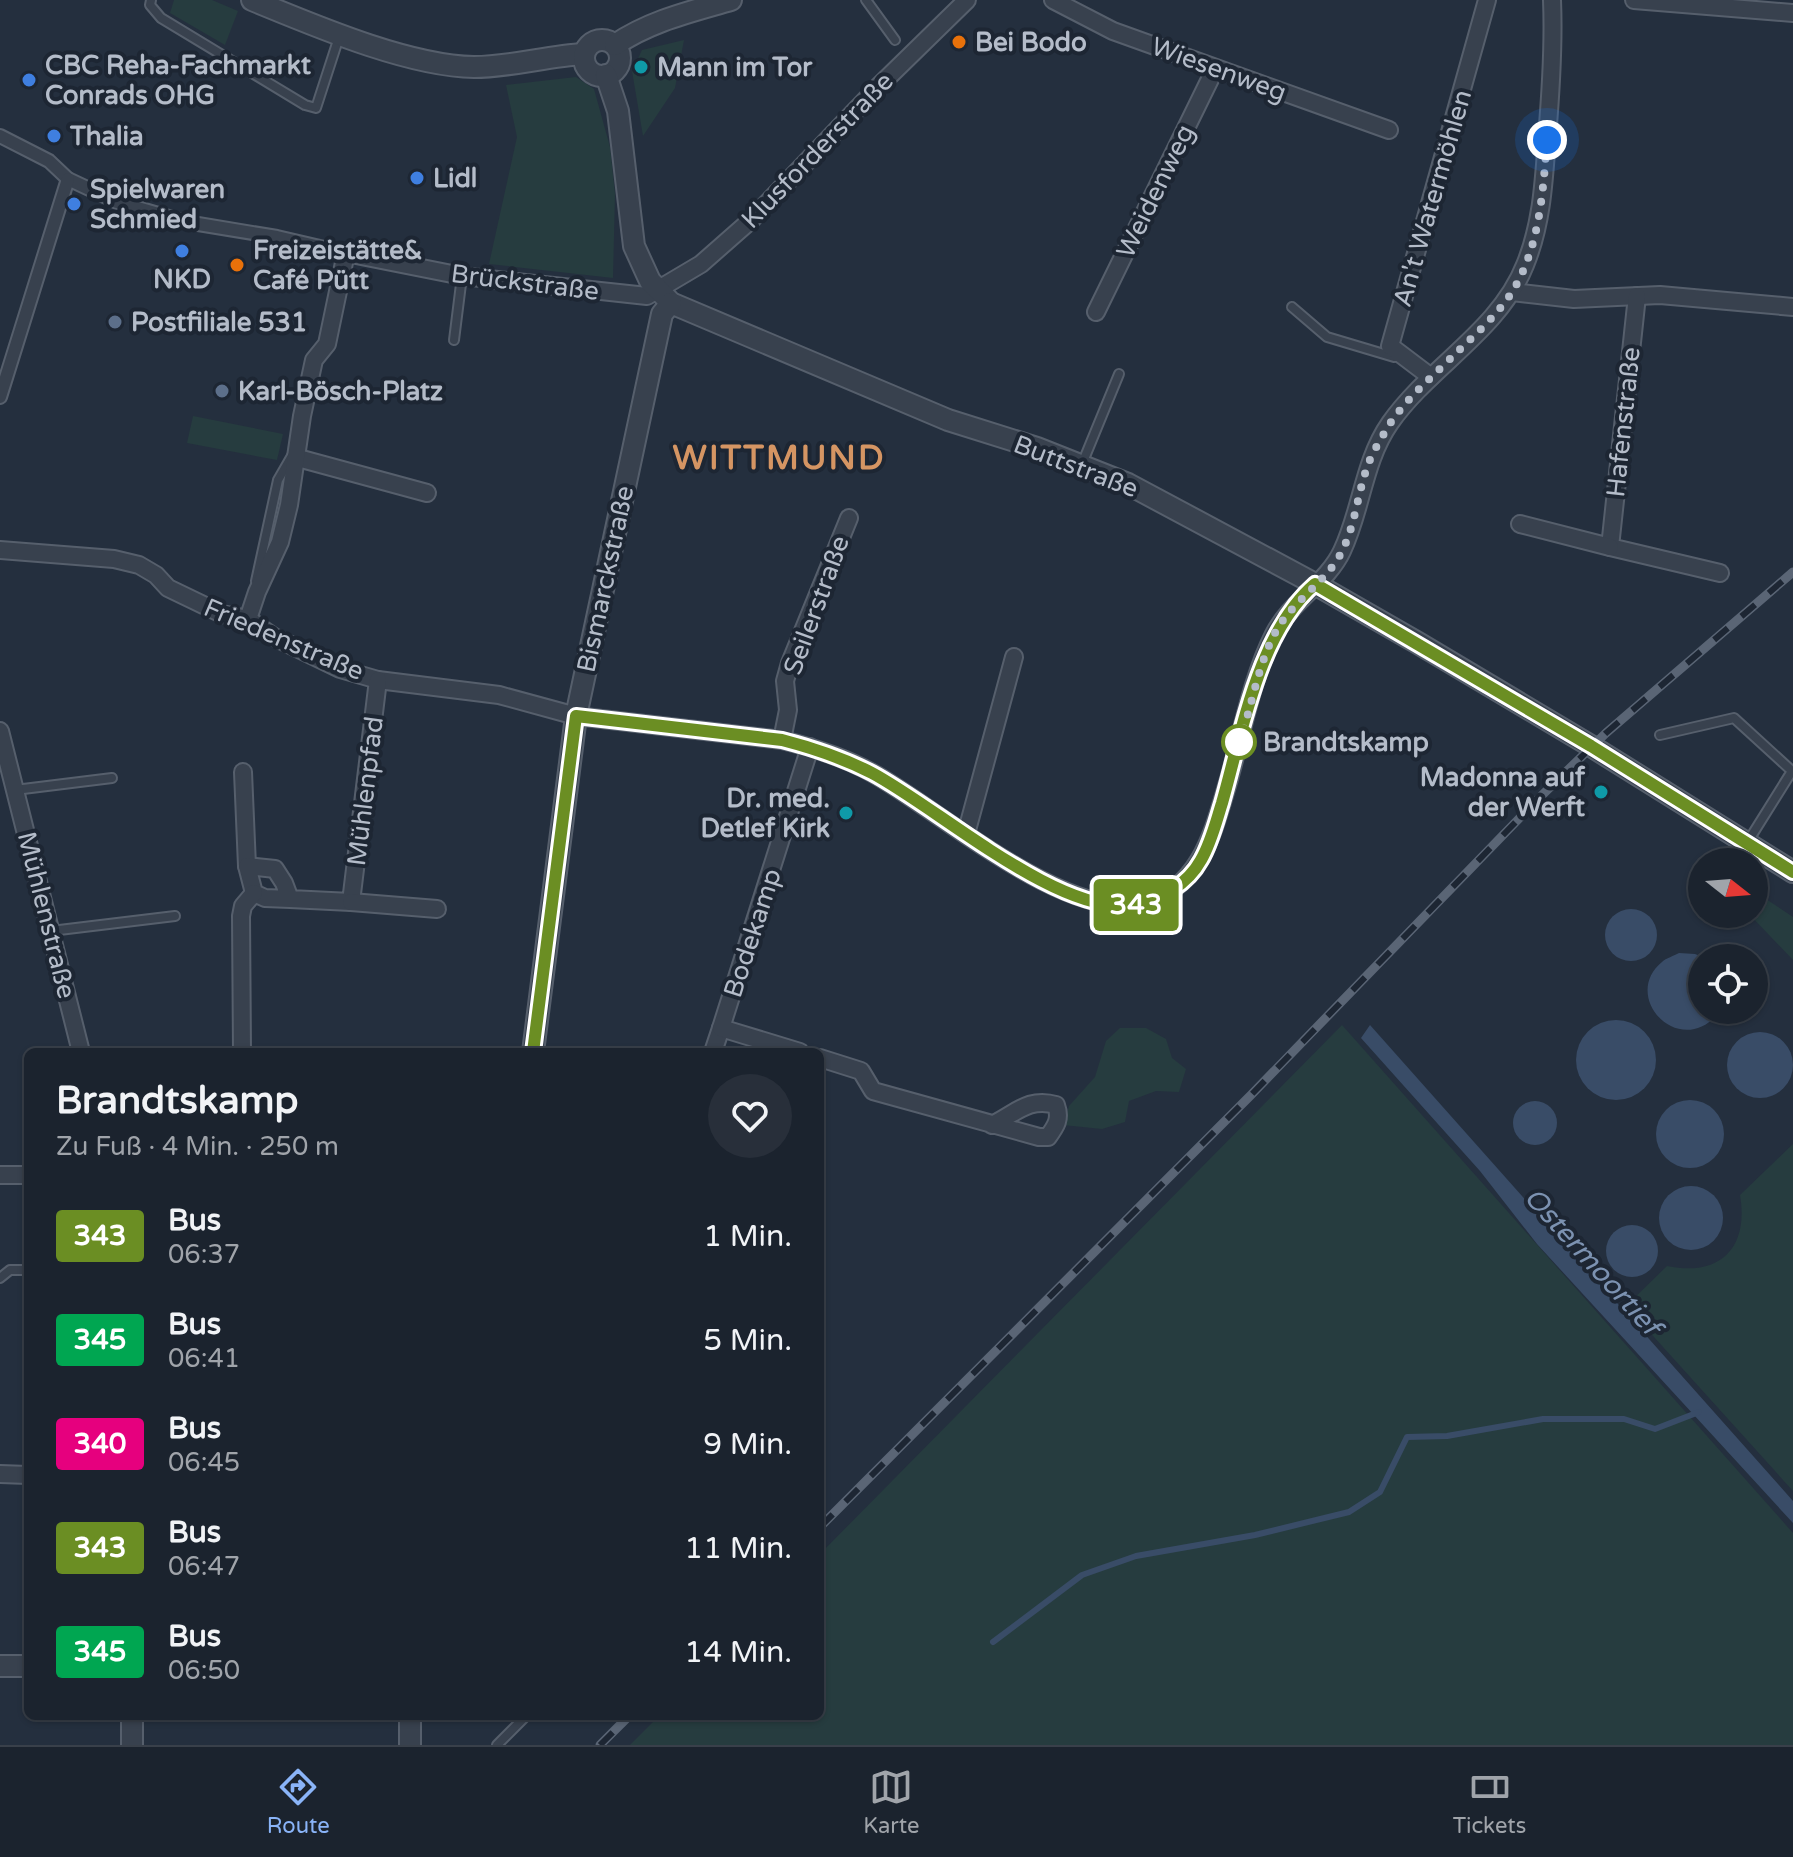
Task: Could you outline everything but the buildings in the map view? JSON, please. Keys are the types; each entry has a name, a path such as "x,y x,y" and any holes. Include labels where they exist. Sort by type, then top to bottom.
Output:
{"street":[{"path":"252,0 340,34 410,57 447,65 500,66 584,54 595,40 609,41 615,45 619,62 613,72 594,74 589,71 584,54"},
{"path":"615,45 656,23 731,0"},
{"name":"Klusforderstraße","path":"665,297 751,220 878,87 967,0"},
{"name":"Wiesenweg","path":"1053,0 1113,31 1389,130"},
{"name":"An't Watermöhlen","path":"1429,379 1390,346 1487,0"},
{"path":"576,716 782,740 810,747 873,773 1021,869 1059,889 1096,902 1127,906 1146,903 1171,891 1201,862 1274,634 1290,609 1339,556 1349,534 1369,462 1390,423 1429,379 1486,324 1512,292 1526,264 1541,207 1555,52 1552,0"},
{"path":"1634,0 1793,13"},
{"name":"Weidenweg","path":"1096,312 1215,69"},
{"path":"606,75 618,111 634,246 640,263 665,297"},
{"name":"Brückstraße","path":"0,136 49,161 68,179 117,202 186,222 277,237 462,276 665,297"},
{"path":"0,397 68,179"},
{"path":"248,619 280,542 314,360 327,344 346,253"},
{"path":"1512,292 1559,299 1697,297 1793,307"},
{"name":"Hafenstraße","path":"1610,547 1637,296"},
{"name":"Buttstraße","path":"665,297 948,420 1082,465 1128,484 1315,584 1591,746 1793,872"},
{"name":"Bismarckstraße","path":"534,1048 576,716 665,297"},
{"path":"298,452 427,493"},
{"name":"Seilerstraße","path":"782,740 788,710 785,681 790,663 849,518"},
{"path":"1520,524 1720,573"},
{"name":"Friedenstraße","path":"0,550 114,559 139,565 156,575 168,588 222,614 248,619 274,637 326,663 378,680 499,695 576,716"},
{"path":"966,834 1014,657"},
{"name":"Mühlenpfad","path":"351,902 378,680"},
{"name":"Mühlenstraße","path":"0,731 80,1048"},
{"name":"Bodekamp","path":"714,1048 810,747"},
{"path":"242,1048 241,916 243,906 254,893 247,866 243,772"},
{"path":"247,866 275,869 290,899"},
{"name":"Mühlenpfad","path":"254,893 265,898 437,909"},
{"name":"Bodekamp","path":"721,1028 787,1048"},
{"path":"824,1059 861,1071 873,1091 992,1125"},
{"path":"0,1175 24,1175"},
{"path":"0,1474 24,1475"},
{"path":"0,1666 24,1666"},
{"path":"132,1720 132,1745"},
{"path":"410,1720 410,1745"}],"lane":[{"path":"151,0 150,5 161,18 305,105 316,108 340,34"},
{"path":"866,0 895,40"},
{"path":"454,340 462,276"},
{"path":"1292,307 1327,337 1390,354 1429,379"},
{"path":"1082,465 1119,374"},
{"path":"1660,735 1734,718 1792,771 1747,844"},
{"path":"15,790 112,778"},
{"path":"51,931 175,916"},
{"path":"0,1278 10,1270 24,1270"},
{"path":"497,1745 522,1720"}],"green space":[{"path":"174,0 212,0 238,11 225,45 170,13"},
{"path":"684,40 675,88 643,136 632,71 642,50"},
{"path":"576,77 594,89 610,147 615,194 613,278 489,264 517,137 506,85"},
{"path":"193,416 283,434 277,460 187,443"},
{"path":"1768,900 1793,917 1793,960 1762,928 1768,928"},
{"path":"1342,1025 1793,1533 1793,1745 630,1745 655,1720 824,1720 824,1550"},
{"path":"1120,1028 1146,1028 1166,1039 1172,1058 1186,1069 1179,1092 1156,1091 1129,1101 1125,1122 1102,1129 1063,1125 1069,1106 1095,1077 1106,1041"},
{"path":"1793,1144 1793,1491 1626,1306 1667,1266 1702,1267 1727,1254 1740,1230 1740,1195"}],"water":[{"path":"1631,909 1650,916 1657,935 1650,954 1631,961 1612,954 1605,935 1612,916"},
{"path":"1679,953 1688,954 1688,1024 1706,1025 1689,1030 1674,1027 1661,1019 1651,1007 1648,992 1651,976 1666,959"},
{"path":"1616,1020 1631,1023 1644,1032 1653,1045 1656,1060 1653,1075 1644,1088 1631,1097 1616,1100 1601,1097 1588,1088 1579,1075 1576,1060 1579,1045 1588,1032 1601,1023"},
{"path":"1370,1025 1793,1501 1793,1523 1537,1244 1480,1171 1361,1038"},
{"path":"1760,1032 1783,1042 1793,1065 1783,1088 1760,1098 1737,1088 1727,1065 1737,1042"},
{"path":"1690,1100 1714,1110 1724,1134 1714,1158 1690,1168 1666,1158 1656,1134 1666,1110"},
{"path":"1535,1101 1550,1108 1557,1123 1550,1138 1535,1145 1520,1138 1513,1123 1520,1108"},
{"path":"1691,1186 1714,1195 1723,1218 1714,1241 1691,1250 1668,1241 1659,1218 1668,1195"},
{"path":"1632,1225 1650,1233 1658,1251 1650,1269 1632,1277 1614,1269 1606,1251 1614,1233"}],"waterway":[{"path":"993,1642 1082,1575 1136,1556 1255,1535 1349,1512 1380,1492 1407,1437 1447,1436 1543,1419 1624,1419 1655,1429 1699,1412"}],"railway":[{"path":"824,1523 1251,1095 1537,800 1606,733 1793,572"},
{"path":"600,1745 625,1720"}],"bus line":[{"name":"343","path":"534,1048 576,716 782,740 810,747 873,773 1021,869 1059,889 1096,902 1127,906 1146,903 1171,891 1201,862 1274,634 1290,609 1315,584 1591,746 1793,872"}],"place":[{"name":"Bei Bodo","path":"959,42"},
{"name":"Mann im Tor","path":"641,67"},
{"name":"CBC Reha-Fachmarkt Conrads OHG","path":"29,80"},
{"name":"Thalia","path":"54,136"},
{"name":"Lidl","path":"417,178"},
{"name":"Spielwaren Schmied","path":"74,204"},
{"name":"NKD","path":"182,251"},
{"name":"Freizeistätte& Café Pütt","path":"237,265"},
{"name":"Postfiliale 531","path":"115,322"},
{"name":"Karl-Bösch-Platz","path":"222,391"},
{"name":"Brandtskamp","path":"1239,742"},
{"name":"Madonna auf der Werft","path":"1601,792"},
{"name":"Dr. med. Detlef Kirk","path":"846,813"}],"district":[{"name":"WITTMUND","path":"779,457"}],"route":[{"path":"1239,742 1274,634 1290,609 1327,573 1339,556 1349,534 1369,462 1390,423 1431,377 1486,324 1512,292 1526,264 1537,227 1547,140"}],"water label":[{"name":"Ostermoortief","path":"1593,1261"}]}
